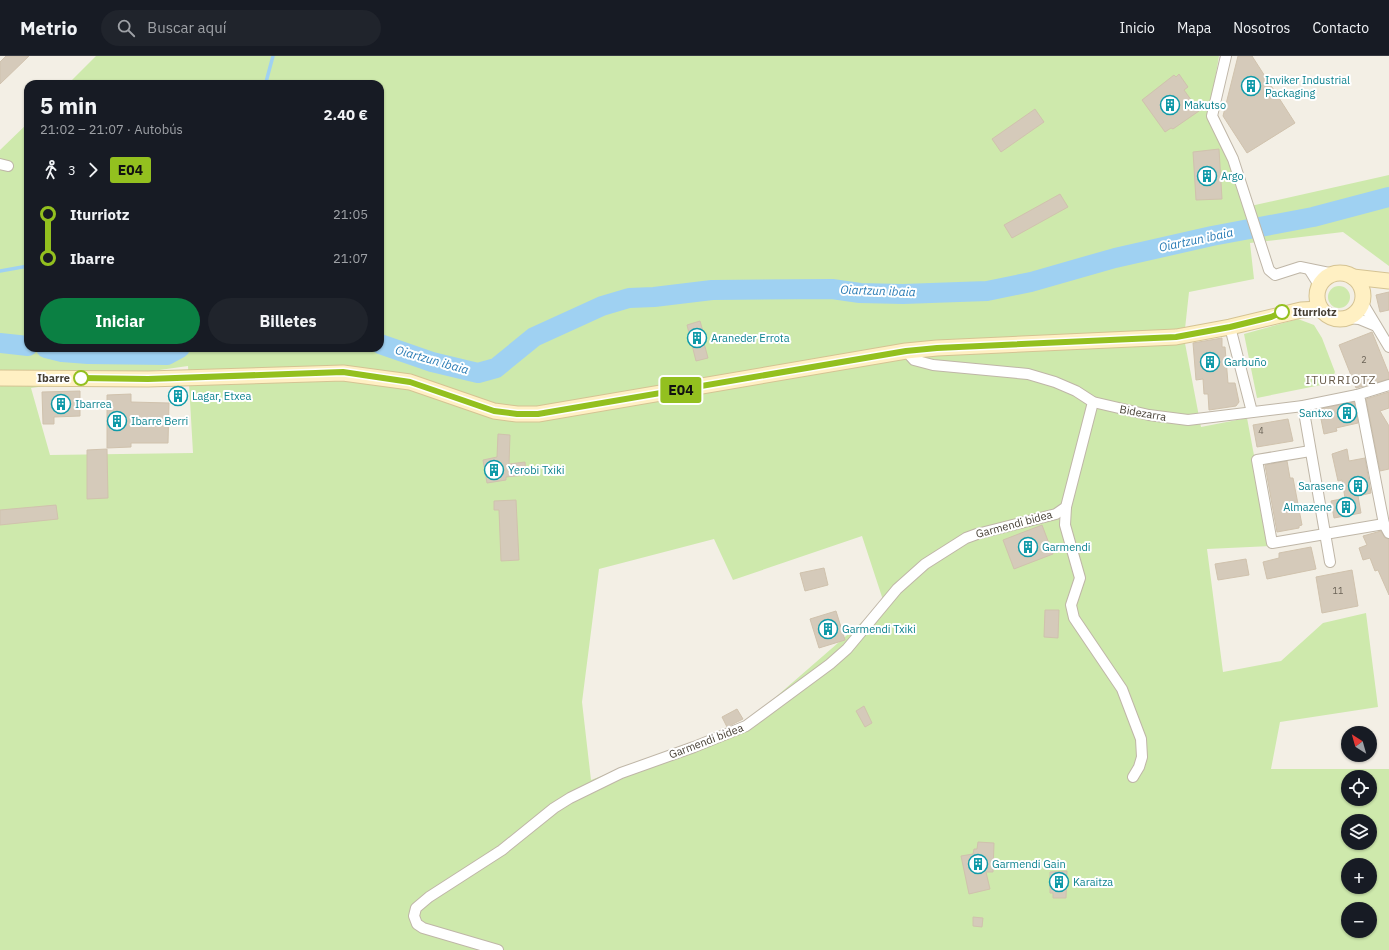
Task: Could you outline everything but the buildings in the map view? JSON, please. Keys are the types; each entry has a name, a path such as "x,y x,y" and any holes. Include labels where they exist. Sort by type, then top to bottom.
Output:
{"street":[{"path":"1226,56 1212,116 1233,158 1250,208 1263,257 1269,270 1275,275 1300,267 1334,274 1347,274 1353,278 1361,288 1362,300 1389,347"},
{"path":"1309,269 1318,288 1317,300 1320,309 1329,317 1341,320 1357,311 1362,300 1388,281"},
{"path":"1271,317 1299,303 1318,288 1328,277 1334,274"},
{"path":"1353,278 1388,281"},
{"path":"0,378 148,379 343,372 410,382 494,411 517,414 538,414 906,351 937,348 1189,335 1301,310 1320,309"},
{"path":"1347,318 1359,319 1378,327"},
{"path":"1230,327 1252,412"},
{"name":"Bidezarra","path":"906,351 914,360 933,365 1028,374 1055,382 1076,391 1093,402 1149,415 1188,420 1303,406 1357,395 1389,385"},
{"path":"1357,395 1384,524 1389,534"},
{"name":"Garmendi bidea","path":"1093,402 1066,507 1065,525 1080,578 1071,605 1074,618 1122,689 1141,739 1142,757 1133,778"},
{"path":"1303,406 1330,562"},
{"path":"1310,451 1257,460 1272,543 1384,524"},
{"name":"Garmendi bidea","path":"498,950 423,928 417,924 414,916 416,908 429,897 502,850 554,808 570,798 621,773 694,747 746,726 830,664 847,648 897,589 925,564 944,550 977,534 1056,514 1066,507"}],"green space":[{"path":"96,56 1219,56 1209,114 1233,167 1246,207 1389,175 1389,266 1343,232 1250,243 1254,279 1189,292 1184,338 1201,427 1247,418 1271,546 1207,549 1223,672 1281,661 1323,623 1366,613 1378,707 1280,722 1271,769 1389,769 1389,950 0,950 0,150 24,127 24,352 384,352 384,80 72,80","holes":["188,366 193,453 50,455 31,388","862,536 884,603 747,722 591,780 582,702 599,569 714,539 733,580"]},
{"path":"1339,286 1347,289 1350,297 1347,305 1339,308 1331,305 1328,297 1331,289"},
{"path":"1298,319 1314,325 1322,338 1335,372 1331,383 1257,398 1244,334"}],"waterway":[{"path":"267,80 273,56"},
{"name":"Oiartzun ibaia","path":"384,345 432,362 478,373 496,368 534,337 602,306 629,298 654,297 712,290 832,289 860,293 903,294 987,291 1031,282 1115,258 1212,236 1313,217 1389,197"},
{"path":"0,271 24,267"},
{"name":"Oiartzun ibaia","path":"0,343 24,346"},
{"name":"Oiartzun ibaia","path":"62,352 88,354 167,355 173,352"}],"bus line":[{"name":"E04","path":"81,378 148,379 343,372 410,382 494,411 517,414 538,414 906,351 937,348 1176,337 1230,327 1271,317 1282,312"}],"place":[{"name":"Inviker Industrial Packaging","path":"1251,86"},
{"name":"Makutso","path":"1170,105"},
{"name":"Argo","path":"1207,176"},
{"name":"Iturriotz","path":"1282,312"},
{"name":"Araneder Errota","path":"697,338"},
{"name":"Garbuño","path":"1210,362"},
{"name":"Ibarre","path":"81,378"},
{"name":"Lagar, Etxea","path":"178,396"},
{"name":"Ibarrea","path":"61,404"},
{"name":"Santxo","path":"1347,413"},
{"name":"Ibarre Berri","path":"117,421"},
{"name":"Yerobi Txiki","path":"494,470"},
{"name":"Sarasene","path":"1358,486"},
{"name":"Almazene","path":"1346,507"},
{"name":"Garmendi","path":"1028,547"},
{"name":"Garmendi Txiki","path":"828,629"},
{"name":"Garmendi Gain","path":"978,864"},
{"name":"Karaitza","path":"1059,882"}],"district":[{"name":"ITURRIOTZ","path":"1341,380"}]}
